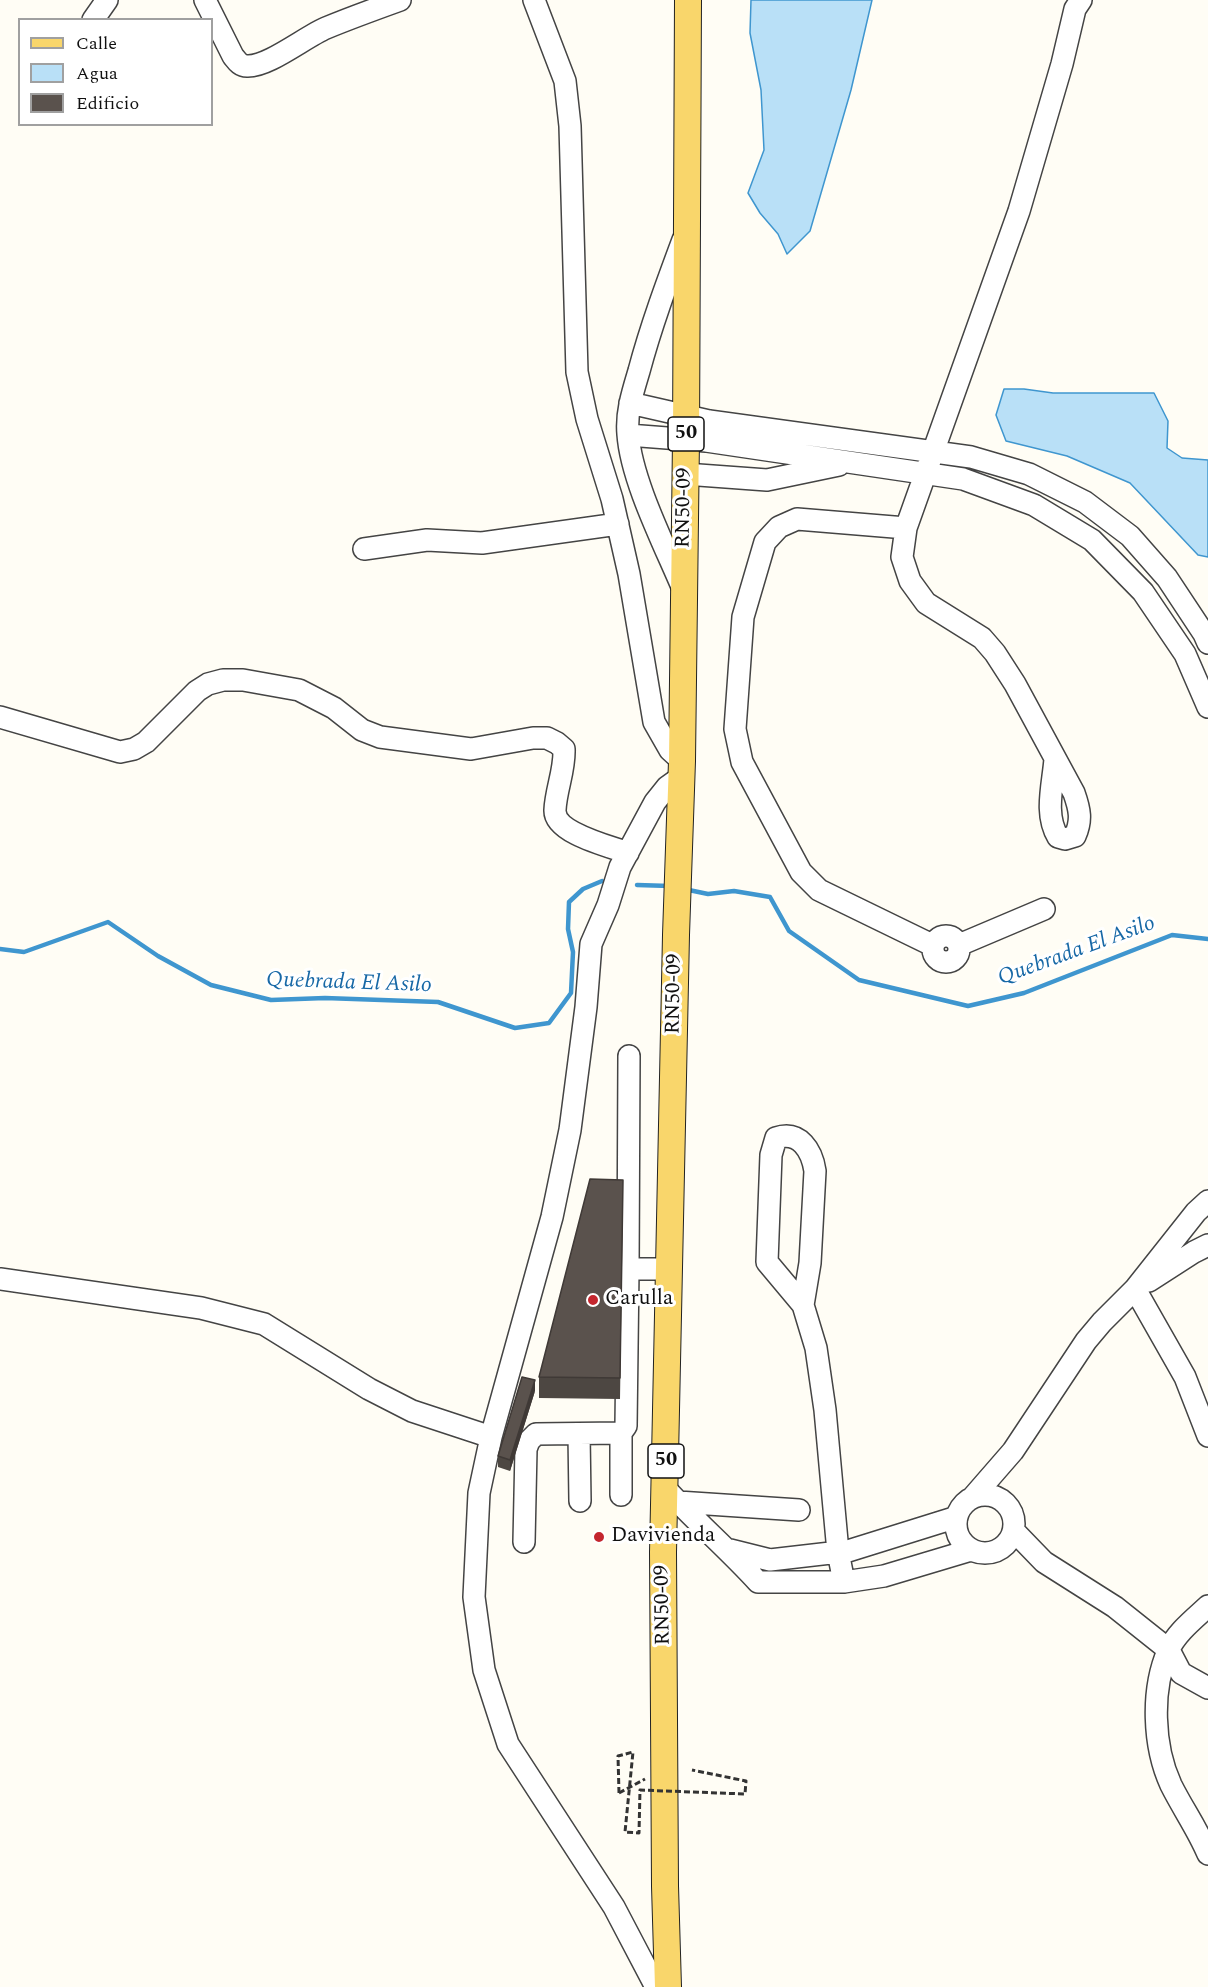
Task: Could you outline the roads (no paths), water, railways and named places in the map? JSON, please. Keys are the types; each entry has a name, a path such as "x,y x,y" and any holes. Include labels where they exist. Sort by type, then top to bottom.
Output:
{"main road":[{"name":"RN50-09","path":"668,1987 665,1886 663,1552 671,1495 670,1269 686,474 688,0"}],"street":[{"path":"94,18 107,0"},
{"path":"205,0 232,56 238,63 246,66 272,58 324,29 400,0"},
{"path":"534,0 565,81 570,126 577,372 587,419 618,524 629,574 654,722 681,769 655,802 620,867 608,905 591,944 586,1007 570,1130 552,1217 491,1437 479,1493 474,1597 484,1670 508,1744 614,1907 656,1987"},
{"path":"1055,759 1015,684 995,653 982,638 926,603 910,581 902,557 906,528 1019,211 1062,64 1077,3"},
{"path":"683,589 646,500 634,465 628,435 630,403 648,338 687,228"},
{"path":"630,403 686,427 849,463 963,479 1034,505 1092,540 1143,591 1185,654 1208,707"},
{"path":"628,435 720,422 971,457 1029,474 1085,502 1130,536 1167,578 1208,643"},
{"path":"686,474 767,480 849,463"},
{"path":"906,528 797,519 779,527 765,542 743,617 735,729 742,762 801,872 819,890 932,945 944,936 954,938 959,945 1044,909"},
{"path":"364,549 427,540 482,543 618,524"},
{"path":"0,717 120,752 134,749 146,742 197,691 208,684 223,680 243,680 299,690 334,708 362,730 380,737 471,749 533,738 547,738 557,742 564,749 555,812 559,822 567,830 628,853"},
{"path":"621,1495 621,1433 626,1426 629,1056"},
{"path":"803,1305 810,1263 815,1171 808,1148 795,1137 783,1136 776,1138 771,1155 767,1262 803,1305 816,1348 825,1410 838,1552 844,1582"},
{"path":"1044,1562 995,1552 982,1553 971,1550 958,1536 957,1517 963,1505 973,1497 1013,1451 1086,1341 1135,1289 1196,1212 1208,1201"},
{"path":"1135,1289 1208,1245"},
{"path":"628,1269 670,1269"},
{"path":"0,1279 201,1308 264,1324 377,1394 412,1411 491,1437"},
{"path":"1135,1289 1185,1377 1208,1436"},
{"path":"525,1542 526,1449 529,1441 536,1434 621,1433"},
{"path":"579,1434 579,1501"},
{"path":"1004,1502 1013,1451"},
{"path":"671,1495 799,1510"},
{"path":"671,1495 729,1550 758,1582 844,1582 884,1576 971,1550"},
{"path":"973,1497 992,1496 1004,1502 1014,1518 1014,1531 1009,1542 995,1552"},
{"path":"729,1550 770,1560 838,1552 870,1545 957,1517"},
{"path":"1014,1531 1044,1562 1115,1607 1169,1650 1181,1673 1208,1688"},
{"path":"1208,1606 1182,1632 1169,1650 1161,1679 1156,1716 1157,1738 1172,1785 1201,1836 1208,1854"},
{"path":"1179,1797 1208,1817"}],"water":[{"path":"751,0 872,0 851,90 810,231 787,254 778,234 760,213 748,193 764,150 761,90 750,33"},
{"path":"1004,389 1053,393 1154,393 1168,421 1167,448 1182,458 1208,460 1208,557 1198,555 1130,483 1067,456 1006,441 996,415"}],"waterway":[{"name":"Quebrada El Asilo","path":"0,949 24,952 108,922 158,956 211,985 271,1000 325,998 438,1002 515,1028 549,1023 571,993 573,952 568,929 569,902 583,889 602,881"},
{"name":"Quebrada El Asilo","path":"637,885 670,886"},
{"name":"Quebrada El Asilo","path":"684,889 708,894 734,891 770,897 789,931 859,980 968,1006 1024,993 1172,935 1208,939"}],"place":[{"name":"Carulla","path":"593,1300"},
{"name":"Davivienda","path":"599,1537"}]}
